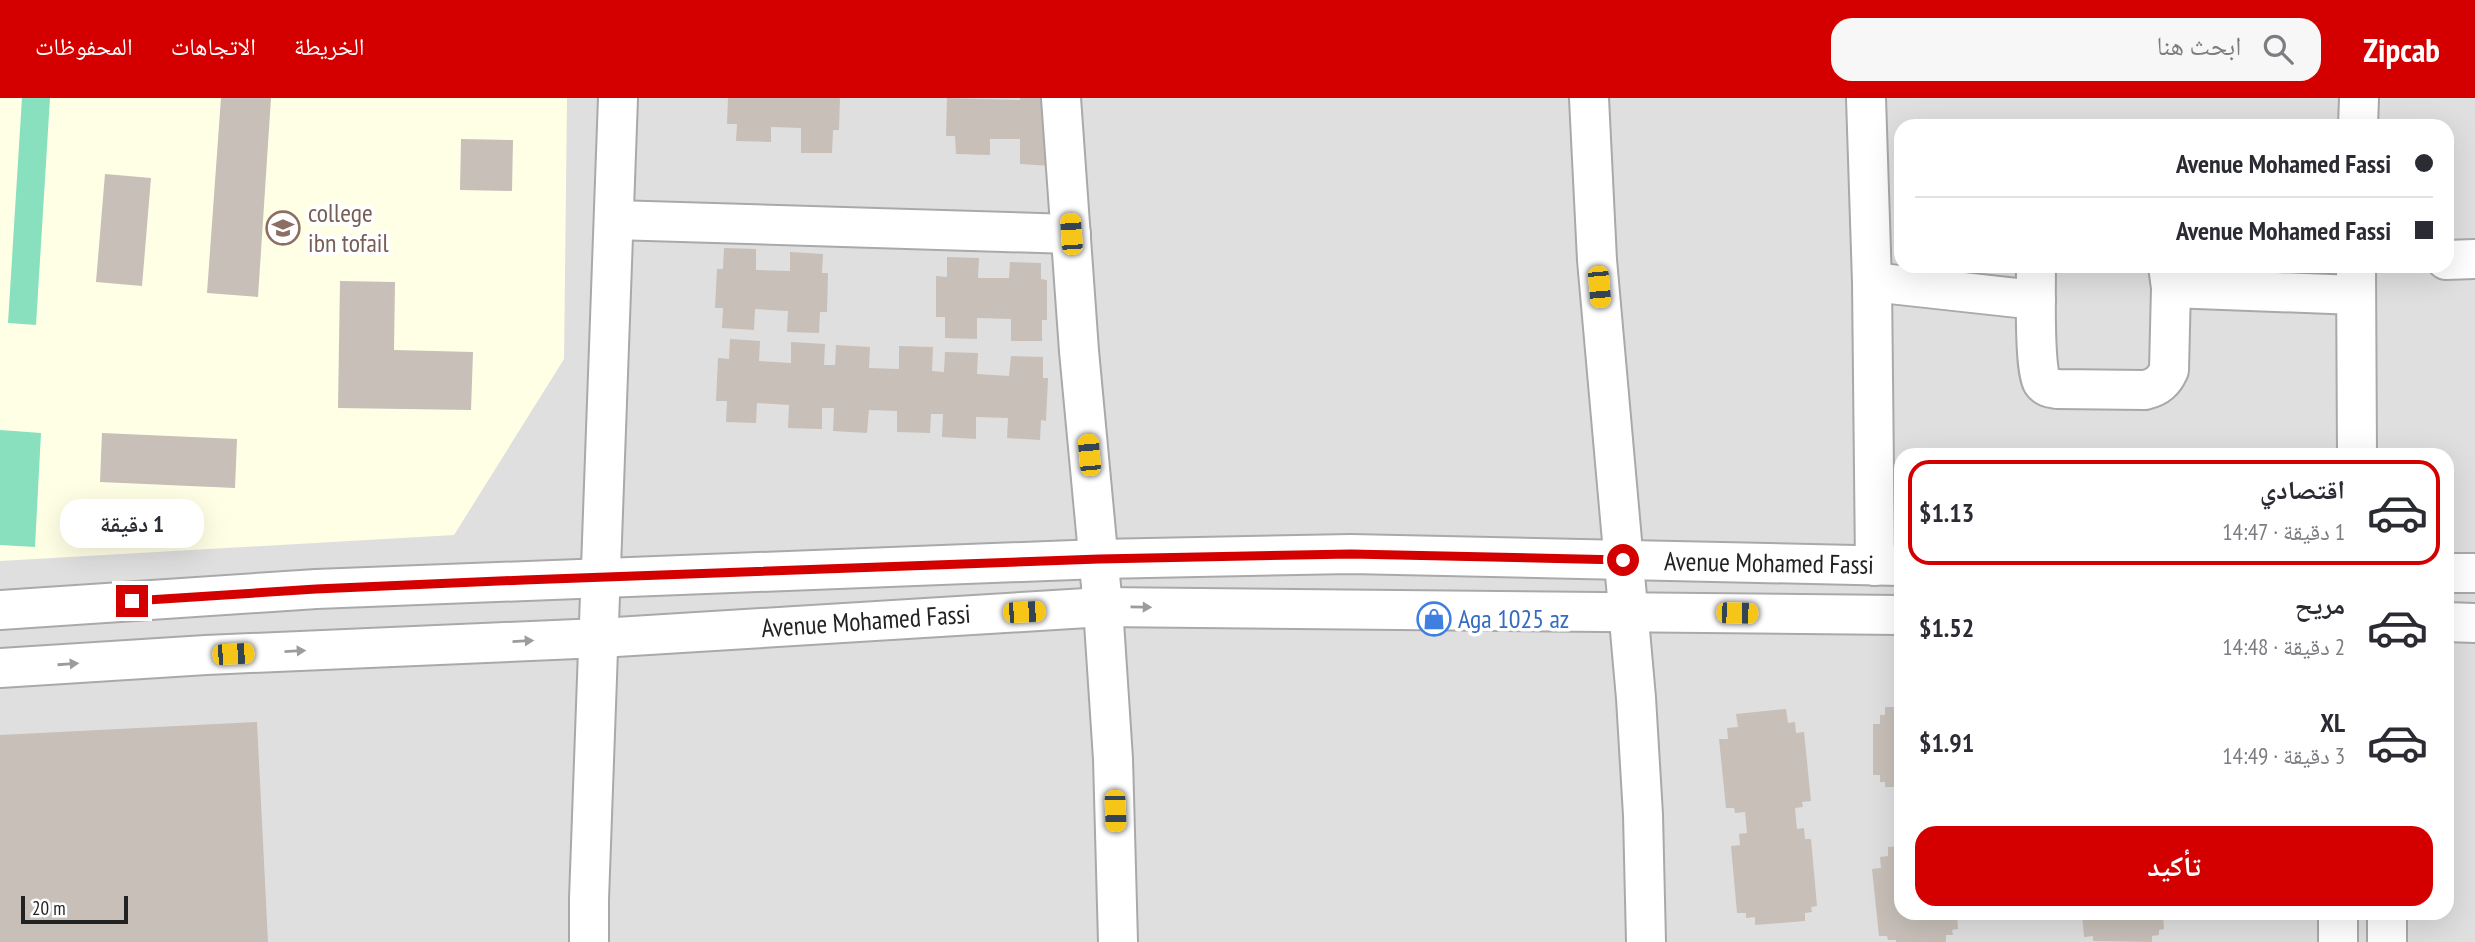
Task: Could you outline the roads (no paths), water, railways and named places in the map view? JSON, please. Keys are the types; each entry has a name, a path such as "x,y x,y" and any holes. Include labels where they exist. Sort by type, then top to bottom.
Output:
{"street":[{"path":"589,942 618,98"},
{"path":"1061,98 1079,351 1099,559 1114,759 1118,942"},
{"path":"1589,98 1597,260 1636,698 1646,942"},
{"path":"1866,98 1871,282 1888,566"},
{"path":"2358,98 2358,119"},
{"path":"614,220 1071,234"},
{"path":"2454,260 2475,259"},
{"path":"1871,282 2036,283 2039,375 2048,387 2145,390 2155,388 2164,380 2169,370 2170,277 2356,281 2357,448"},
{"name":"Avenue Mohamed Fassi","path":"0,610 316,589 1099,559 1351,554 1888,566"},
{"path":"2454,573 2475,573"},
{"name":"Avenue Mohamed Fassi","path":"0,668 206,655 600,638 1103,607 1894,615"},
{"path":"2454,622 2475,623"},
{"path":"2338,920 2338,942"},
{"path":"2387,920 2387,942"}],"place":[{"name":"college ibn tofail","path":"283,228"},
{"name":"Aga 1025 az","path":"1434,619"}]}
